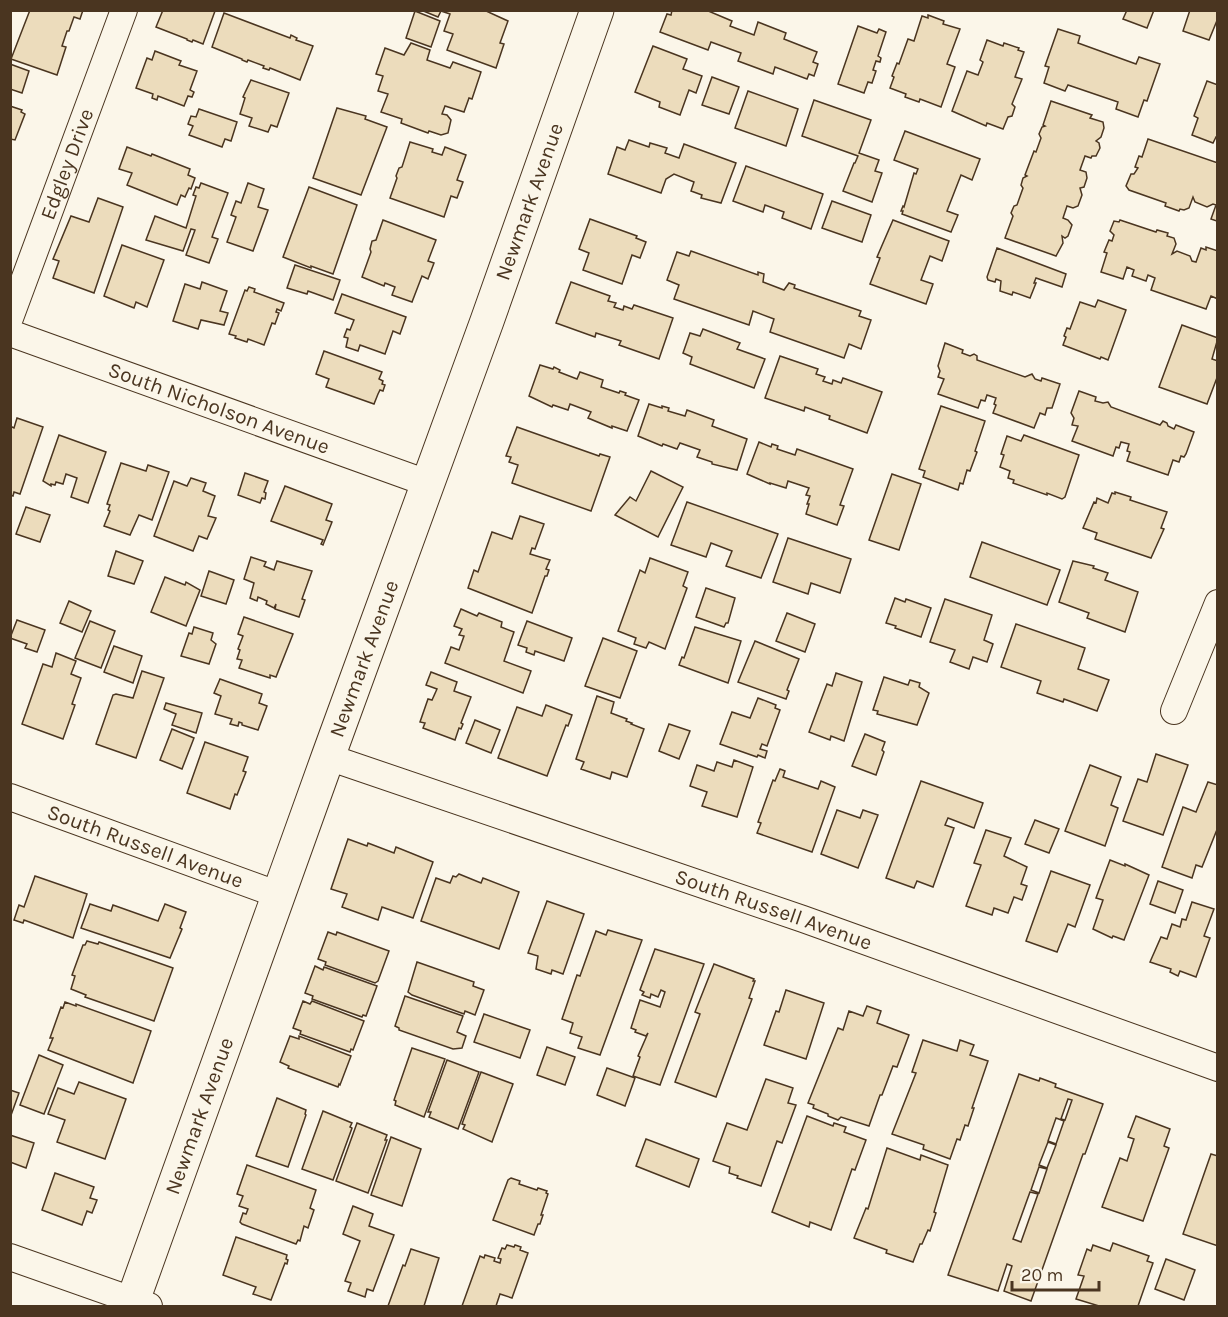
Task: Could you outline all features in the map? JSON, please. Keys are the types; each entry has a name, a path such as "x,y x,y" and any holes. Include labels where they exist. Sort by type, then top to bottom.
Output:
{"street":[{"name":"Edgley Drive","path":"10,318 123,10"},
{"name":"Newmark Avenue","path":"138,1305 279,895 427,483 492,310 597,10"},
{"name":"South Nicholson Avenue","path":"10,333 427,483"},
{"path":"1174,711 1218,603"},
{"name":"South Russell Avenue","path":"328,757 803,919 1218,1068"},
{"name":"South Russell Avenue","path":"10,797 279,895"},
{"path":"10,1257 138,1305"}],"building":[{"path":"30,10 83,10 80,19 74,17 67,31 62,46 66,47 57,75 11,59"},
{"path":"163,10 215,11 203,44 193,40 192,42 156,27"},
{"path":"421,10 484,10 508,21 500,43 504,44 496,68 447,50 453,34 444,31 450,14 441,11 438,17"},
{"path":"672,10 706,10 732,21 730,26 754,35 758,22 786,33 784,39 817,52 813,62 818,64 814,76 809,74 807,79 775,67 773,74 738,61 741,53 711,42 708,50 660,32 667,14 671,15"},
{"path":"1127,10 1154,10 1147,28 1123,19"},
{"path":"1190,10 1218,10 1218,18 1209,40 1183,31"},
{"path":"415,11 440,21 431,47 406,38"},
{"path":"224,13 290,38 291,35 297,38 296,40 313,46 300,80 212,47"},
{"path":"928,15 944,21 943,24 960,29 947,64 955,67 941,107 920,99 919,102 905,97 906,94 890,88 894,77 892,76 908,39 914,41 922,16 928,18"},
{"path":"858,26 877,33 879,29 886,32 878,56 881,58 880,62 876,61 872,83 868,82 864,93 838,84"},
{"path":"1058,29 1080,36 1078,43 1136,64 1139,57 1160,64 1147,101 1144,100 1138,117 1116,109 1118,102 1068,85 1065,91 1044,83 1049,67 1045,66"},
{"path":"987,40 1003,46 1004,43 1024,52 1015,77 1022,79 1012,104 1015,107 1003,129 987,123 986,126 952,111 967,71 978,75"},
{"path":"411,43 430,50 427,60 450,68 453,62 481,72 472,99 469,98 464,112 445,106 442,114 447,115 451,120 448,133 441,135 429,131 428,133 401,123 402,119 381,112 388,94 378,91 383,76 376,74 385,48 404,55"},
{"path":"653,46 687,59 683,69 702,76 696,93 689,90 680,115 659,107 660,102 635,92"},
{"path":"155,51 181,61 179,65 197,71 190,90 194,92 192,97 188,96 184,106 158,96 157,100 152,98 153,94 136,88 147,58 152,60"},
{"path":"10,64 29,71 22,93 10,89"},
{"path":"712,77 739,87 729,114 702,105"},
{"path":"251,80 289,93 277,127 271,125 268,132 249,126 252,118 240,114 245,98 243,97"},
{"path":"1207,81 1218,85 1218,138 1216,137 1213,143 1192,135 1198,118 1194,116"},
{"path":"748,91 798,109 786,146 735,128"},
{"path":"814,100 871,120 859,153 879,160 875,171 882,173 872,202 843,191 858,156 802,136"},
{"path":"1051,101 1092,115 1090,118 1103,122 1104,128 1101,137 1096,141 1100,148 1096,156 1091,158 1085,156 1080,170 1086,172 1087,178 1084,187 1080,188 1082,195 1078,206 1073,208 1067,206 1063,218 1072,225 1068,236 1065,238 1062,236 1063,243 1056,256 1005,238 1013,216 1011,213 1017,205 1023,188 1021,185 1023,178 1027,176 1025,175 1041,138 1039,134 1045,126 1043,125"},
{"path":"10,106 22,110 21,112 25,114 15,140 10,139"},
{"path":"337,108 366,116 365,119 387,127 361,195 313,178"},
{"path":"199,109 237,122 231,141 225,139 222,147 189,135 193,126 188,124 191,116 196,117"},
{"path":"905,131 980,159 972,180 961,175 947,211 958,215 951,232 902,214 903,211 901,211 914,173 916,174 918,169 894,160"},
{"path":"1148,139 1218,163 1218,224 1217,221 1211,219 1216,205 1207,207 1195,202 1193,197 1189,208 1179,211 1165,206 1166,203 1129,190 1126,186 1131,174 1134,174 1138,168 1135,167 1139,156 1142,157"},
{"path":"629,140 649,147 650,143 667,148 665,153 679,158 684,144 736,163 721,203 701,198 702,195 691,191 694,182 674,174 666,179 661,193 608,174 617,147 625,150"},
{"path":"410,142 433,149 432,152 442,155 445,147 466,155 457,180 463,182 457,198 451,196 444,217 390,198"},
{"path":"127,147 190,169 188,175 195,178 191,189 189,188 185,197 181,195 177,205 127,185 132,173 119,169"},
{"path":"746,166 823,194 811,229 782,218 784,212 765,205 763,212 733,201"},
{"path":"201,183 228,193 212,237 218,239 209,263 186,255 195,230 191,229 183,251 146,240 155,216 186,228 196,196 193,195 196,187 199,188"},
{"path":"248,183 264,189 258,207 268,210 253,251 227,242 236,217 231,215 236,201 241,203"},
{"path":"309,187 357,205 333,274 283,257"},
{"path":"98,198 123,207 94,293 53,278 59,261 53,259 71,216 89,222"},
{"path":"832,201 871,215 862,242 822,228"},
{"path":"590,219 637,236 636,238 646,242 640,258 632,255 622,284 583,270 589,253 579,249"},
{"path":"383,220 436,240 428,261 434,263 428,279 422,276 412,302 392,295 395,287 385,283 384,286 362,277 371,252 372,241 376,240"},
{"path":"893,220 949,241 942,261 930,256 921,280 933,284 926,304 870,284 880,258 877,257"},
{"path":"1120,220 1156,232 1157,230 1168,233 1167,236 1174,238 1176,244 1172,254 1177,251 1190,256 1192,261 1196,262 1201,248 1206,250 1206,247 1218,251 1218,299 1211,296 1206,309 1151,290 1155,278 1148,275 1146,281 1132,276 1134,270 1127,267 1123,279 1101,272 1107,253 1104,252 1114,235 1110,231 1114,221 1119,222"},
{"path":"122,245 164,260 147,307 136,302 134,308 104,296"},
{"path":"997,248 1066,274 1062,287 1036,278 1030,298 1013,292 1012,295 1000,291 1001,281 988,280 987,277"},
{"path":"691,251 758,275 758,272 764,274 763,282 784,290 789,283 795,285 794,288 861,311 859,316 871,320 861,349 849,344 844,358 770,332 774,319 753,311 749,325 674,299 679,285 667,280 677,252 689,256"},
{"path":"295,265 340,280 333,300 308,291 307,294 287,288"},
{"path":"202,282 227,291 220,311 228,313 224,325 201,320 198,329 173,321 185,284 200,289"},
{"path":"571,282 610,296 608,301 616,303 614,307 623,310 624,306 632,309 634,305 673,318 659,359 619,345 621,341 596,333 595,337 556,323"},
{"path":"249,287 255,289 254,292 284,303 281,311 277,309 276,312 279,313 275,324 272,323 264,345 248,339 247,342 229,334 245,290 247,291"},
{"path":"342,294 406,317 400,334 393,331 385,354 360,345 358,351 346,347 348,338 344,337 354,320 335,313"},
{"path":"1098,300 1126,310 1108,360 1063,345 1067,328 1070,329 1080,302 1095,307"},
{"path":"1182,325 1218,338 1212,359 1218,361 1218,375 1207,404 1159,387"},
{"path":"703,329 740,343 737,349 765,359 754,388 690,364 692,357 683,353 690,333 700,336"},
{"path":"945,343 963,350 962,353 970,356 974,354 977,360 1025,377 1032,374 1035,379 1041,381 1042,378 1060,384 1052,408 1047,408 1045,415 1040,413 1034,428 993,413 996,398 987,395 985,401 981,400 978,408 938,394 944,379 938,377 940,371 938,366"},
{"path":"324,351 382,372 379,379 385,385 383,391 380,390 374,404 326,387 329,379 316,374"},
{"path":"780,356 818,369 816,374 825,377 823,381 832,384 833,380 841,383 843,378 882,392 867,433 805,407 804,411 765,398"},
{"path":"540,365 553,369 554,367 560,370 559,372 577,379 580,372 603,380 601,387 626,393 625,395 639,400 627,431 612,426 612,428 588,418 591,412 570,404 568,410 553,405 552,407 529,396"},
{"path":"1079,391 1096,397 1095,401 1108,402 1111,407 1160,425 1163,421 1174,429 1176,425 1194,432 1186,454 1184,457 1181,456 1179,462 1173,460 1168,475 1127,461 1130,452 1127,451 1129,444 1121,442 1119,448 1116,447 1113,456 1072,441 1078,426 1072,425 1074,418 1071,413"},
{"path":"649,404 669,408 668,411 685,416 687,410 714,420 712,426 747,439 737,470 712,464 712,462 697,457 700,450 680,443 677,449 663,444 662,446 638,436"},
{"path":"941,406 985,421 970,471 967,470 963,484 960,483 958,490 923,477 925,471 919,469"},
{"path":"17,418 43,427 20,494 14,492 13,496 10,495 10,426 14,428"},
{"path":"517,427 599,456 600,454 610,457 591,511 512,483 518,465 509,462 511,457 506,456"},
{"path":"59,435 106,452 88,503 71,497 77,478 66,474 63,484 56,482 51,486 43,481"},
{"path":"1024,435 1079,455 1065,497 1062,499 1013,483 1014,480 1008,478 1010,471 1000,467 1004,455 1001,454 1007,436 1021,441"},
{"path":"759,442 771,447 772,444 778,446 777,449 795,455 797,449 853,469 840,505 844,506 837,525 806,514 810,496 806,495 809,488 788,481 786,488 747,474"},
{"path":"121,463 146,471 148,465 169,472 152,520 139,515 130,535 104,526 110,511 108,510 110,505 107,504"},
{"path":"651,471 683,487 658,537 615,515 630,497 636,501"},
{"path":"245,473 268,481 264,492 266,493 265,499 262,498 260,503 238,495"},
{"path":"892,474 921,484 899,550 869,540"},
{"path":"191,478 206,483 203,491 215,496 208,516 216,518 207,539 199,536 193,551 154,536 174,481 187,486"},
{"path":"285,486 332,504 326,520 332,522 323,545 321,544 323,540 271,521"},
{"path":"1115,492 1131,497 1130,500 1167,512 1161,528 1164,529 1151,558 1095,539 1097,533 1083,528 1097,498 1108,503 1112,493 1115,494"},
{"path":"687,502 778,534 761,578 726,566 732,551 711,543 706,557 671,545"},
{"path":"26,507 50,515 40,542 16,534"},
{"path":"520,516 544,524 535,549 532,548 530,554 550,560 546,569 549,570 547,576 545,576 532,613 468,588 474,570 478,572 492,532 512,539"},
{"path":"788,538 851,559 840,593 811,583 808,594 773,582"},
{"path":"982,542 1060,570 1047,605 970,577"},
{"path":"116,551 143,561 134,584 108,576"},
{"path":"251,557 266,562 264,566 274,570 277,561 312,571 302,599 305,600 299,617 275,609 276,604 274,608 266,604 267,601 258,597 257,601 250,598 254,583 244,579"},
{"path":"650,558 688,572 683,586 687,588 665,649 649,642 646,648 634,644 636,638 618,631 640,570 645,573"},
{"path":"1073,561 1094,566 1093,568 1108,573 1105,580 1138,592 1125,632 1087,618 1089,613 1059,602"},
{"path":"209,571 234,580 226,604 201,596"},
{"path":"165,577 185,585 186,582 200,590 186,626 151,612"},
{"path":"706,588 735,598 728,623 724,627 696,617"},
{"path":"895,598 905,602 906,599 931,608 921,637 886,623"},
{"path":"945,599 992,615 984,640 993,644 987,662 973,657 969,669 950,662 955,650 930,642"},
{"path":"69,601 91,611 82,632 60,623"},
{"path":"461,609 477,616 479,613 502,622 501,627 514,632 504,661 531,671 523,693 445,663 451,647 459,650 464,636 459,635 462,629 454,626"},
{"path":"787,613 815,624 805,652 776,641"},
{"path":"244,617 293,634 276,677 270,675 270,678 239,668 242,660 237,659 240,650 238,649 243,636 238,634"},
{"path":"17,620 45,630 37,652 25,648 27,644 10,638"},
{"path":"90,621 115,631 101,668 75,658"},
{"path":"527,621 572,638 564,661 535,651 534,655 526,652 527,648 518,645"},
{"path":"1016,624 1085,648 1078,669 1109,680 1097,711 1064,699 1063,702 1037,693 1041,681 1001,667"},
{"path":"194,627 213,633 211,640 216,644 209,664 181,656 189,633 192,634"},
{"path":"695,627 741,641 728,683 679,665 682,657 684,658"},
{"path":"603,638 637,651 620,698 585,686"},
{"path":"755,641 799,659 787,690 789,691 786,699 738,682"},
{"path":"114,646 142,656 133,683 104,672"},
{"path":"56,653 76,661 71,674 81,678 72,704 75,705 63,739 22,724 43,664 52,667"},
{"path":"142,671 164,678 136,758 96,744 113,695 133,698"},
{"path":"431,672 457,682 454,691 471,697 461,723 463,724 455,740 423,728 425,723 420,722 428,699 432,700 437,689 426,685"},
{"path":"836,673 862,682 844,741 831,736 830,740 809,732 827,684 832,686"},
{"path":"884,677 908,685 910,680 920,683 919,687 929,693 917,725 877,714 878,711 873,710"},
{"path":"220,679 262,694 259,703 267,706 258,730 239,722 238,726 230,724 232,719 215,714 221,696 214,693"},
{"path":"597,696 614,702 611,713 644,729 627,777 612,772 610,779 581,769 584,762 576,759"},
{"path":"758,698 776,705 775,708 780,710 767,746 762,744 760,749 767,751 765,758 720,744 732,712 750,718"},
{"path":"166,703 202,713 196,733 172,725 176,714 164,709"},
{"path":"546,705 572,715 547,776 498,758 517,707 542,716"},
{"path":"475,720 500,730 491,753 466,743"},
{"path":"669,724 690,731 679,759 659,751"},
{"path":"172,729 194,738 182,769 160,760"},
{"path":"865,734 885,742 876,775 852,766"},
{"path":"205,742 248,757 243,771 246,772 230,809 187,793"},
{"path":"1156,754 1188,765 1163,835 1123,821 1138,779 1147,782"},
{"path":"734,760 753,767 737,817 702,806 707,792 690,786 697,765 714,771 717,762 732,767"},
{"path":"1090,765 1121,777 1111,805 1118,808 1105,846 1065,831"},
{"path":"780,769 785,771 783,777 818,789 821,781 835,787 812,852 757,833 761,823 758,822 773,780 775,781"},
{"path":"921,781 983,803 974,828 948,818 945,825 954,828 933,887 917,881 914,888 886,878"},
{"path":"1208,782 1218,785 1218,827 1202,867 1196,865 1192,878 1162,867 1183,807 1196,812"},
{"path":"837,810 860,818 863,810 878,815 858,868 821,854"},
{"path":"1035,820 1059,829 1049,853 1025,844"},
{"path":"986,830 1011,838 1004,856 1027,867 1021,884 1027,886 1022,900 1014,897 1008,913 994,908 992,915 966,906 981,865 974,863"},
{"path":"348,839 367,846 368,843 394,853 396,847 433,862 413,918 382,907 378,920 342,907 347,894 331,889"},
{"path":"1110,860 1149,875 1124,940 1113,936 1112,938 1093,929 1103,900 1096,898"},
{"path":"1051,871 1090,885 1075,927 1068,924 1057,952 1026,941"},
{"path":"459,874 481,883 483,878 519,892 499,949 421,921 436,878 450,883 453,876 456,877"},
{"path":"35,876 87,894 73,938 24,920 23,923 14,920 19,905 24,907"},
{"path":"1158,881 1183,890 1175,913 1150,904"},
{"path":"547,901 584,914 563,974 552,970 551,974 536,969 538,956 528,953"},
{"path":"1192,902 1214,909 1204,936 1210,938 1196,977 1180,971 1178,976 1170,972 1171,969 1150,962 1161,937 1167,939 1172,924 1180,927 1182,919 1186,920"},
{"path":"90,904 111,911 113,905 158,921 165,904 186,912 180,928 182,929 170,958 81,928"},
{"path":"608,930 642,940 600,1055 578,1048 582,1037 570,1033 573,1023 562,1019 577,975 580,976 596,931 606,935"},
{"path":"328,932 336,935 337,932 389,951 378,981 375,983 325,965 326,962 318,959"},
{"path":"87,941 98,944 99,942 173,968 154,1021 85,997 86,995 71,989 75,976 72,975 83,945"},
{"path":"655,949 704,964 660,1085 633,1076 640,1057 638,1056 648,1033 646,1036 631,1028 640,1000 660,1007 665,992 661,990 658,997 651,994 650,998 642,995 644,992 640,990"},
{"path":"417,962 474,982 473,986 484,990 475,1015 465,1011 464,1014 408,992"},
{"path":"714,964 755,981 749,998 752,999 716,1097 675,1082 700,1014 695,1012"},
{"path":"315,966 323,970 324,967 377,986 366,1016 362,1017 312,999 313,996 305,993"},
{"path":"786,990 824,1003 806,1059 764,1045"},
{"path":"405,996 463,1016 457,1032 466,1036 462,1048 453,1049 399,1030 395,1026"},
{"path":"303,1001 310,1004 312,1001 364,1021 353,1050 351,1049 350,1052 300,1034 301,1031 293,1028"},
{"path":"65,1002 151,1031 133,1083 48,1050 53,1038 50,1038"},
{"path":"867,1006 881,1011 877,1023 909,1035 897,1067 893,1066 882,1095 880,1095 869,1126 841,1117 838,1120 813,1108 814,1105 808,1103 838,1028 843,1030 849,1011 863,1016"},
{"path":"484,1014 530,1030 520,1058 474,1042"},
{"path":"290,1036 299,1039 299,1036 351,1056 338,1087 288,1068 289,1066 280,1062"},
{"path":"923,1040 957,1051 960,1040 974,1045 970,1055 988,1061 968,1126 965,1125 960,1140 957,1139 950,1159 923,1149 924,1145 892,1134 916,1073 912,1072"},
{"path":"547,1047 575,1057 565,1085 537,1075"},
{"path":"412,1048 445,1059 424,1117 395,1105 394,1100"},
{"path":"39,1055 63,1065 44,1114 20,1105"},
{"path":"447,1060 479,1072 458,1129 429,1117 431,1112 428,1112"},
{"path":"607,1068 635,1078 625,1106 597,1095"},
{"path":"481,1072 513,1084 492,1142 463,1129 465,1125 462,1124"},
{"path":"1019,1074 1039,1081 1040,1078 1056,1084 1055,1087 1103,1104 1031,1301 1004,1291 1012,1266 1007,1264 998,1291 948,1275","holes":["1068,1099 1072,1100 1065,1120 1061,1119","1056,1118 1064,1121 1056,1144 1048,1141","1048,1142 1056,1145 1047,1168 1039,1165","1039,1167 1047,1169 1039,1193 1031,1190","1030,1192 1038,1194 1021,1242 1013,1239"]},
{"path":"766,1079 793,1088 788,1103 796,1105 782,1143 777,1141 761,1186 737,1178 738,1176 729,1173 730,1167 713,1161 727,1123 747,1130"},
{"path":"79,1082 126,1099 105,1159 57,1142 65,1120 48,1114 58,1088 74,1094"},
{"path":"10,1090 19,1093 10,1118"},
{"path":"277,1098 306,1110 288,1167 256,1156"},
{"path":"323,1111 352,1123 333,1180 302,1169"},
{"path":"807,1116 833,1126 834,1123 846,1127 844,1132 866,1140 855,1170 852,1169 831,1230 810,1222 809,1227 772,1212"},
{"path":"1136,1116 1170,1129 1164,1146 1169,1148 1143,1221 1102,1207 1120,1158 1127,1161 1134,1139 1128,1137"},
{"path":"357,1123 387,1135 368,1193 336,1181"},
{"path":"10,1135 34,1143 26,1168 10,1162"},
{"path":"391,1137 421,1149 402,1206 371,1195"},
{"path":"646,1139 699,1159 689,1187 636,1166"},
{"path":"887,1148 920,1160 921,1155 948,1165 930,1231 928,1230 920,1244 913,1262 886,1253 887,1250 854,1238 866,1208 868,1209"},
{"path":"1211,1154 1218,1156 1218,1246 1183,1234"},
{"path":"247,1165 316,1190 310,1208 314,1210 308,1228 304,1226 300,1241 298,1240 296,1244 240,1222 243,1213 246,1214 248,1209 239,1206 243,1196 237,1194"},
{"path":"55,1173 94,1187 90,1198 97,1200 92,1213 87,1211 82,1225 42,1210"},
{"path":"511,1178 520,1181 519,1184 547,1191 541,1215 543,1215 534,1235 493,1220 508,1180"},
{"path":"353,1206 373,1214 369,1226 394,1235 373,1291 367,1289 365,1297 348,1291 351,1283 345,1281 360,1241 343,1234"},
{"path":"236,1237 287,1255 287,1264 285,1263 271,1300 253,1294 256,1287 223,1275"},
{"path":"1113,1243 1149,1256 1147,1261 1153,1263 1138,1306 1099,1306 1076,1299 1084,1276 1078,1275 1087,1249 1091,1251 1093,1245 1110,1251"},
{"path":"507,1245 521,1247 520,1250 528,1253 512,1298 500,1294 496,1306 462,1306 480,1256 495,1258 494,1261 500,1263 501,1259 498,1258 502,1248 505,1249"},
{"path":"411,1249 439,1258 424,1306 388,1306 403,1265 405,1266"},
{"path":"1166,1259 1195,1270 1184,1300 1155,1289"}]}
